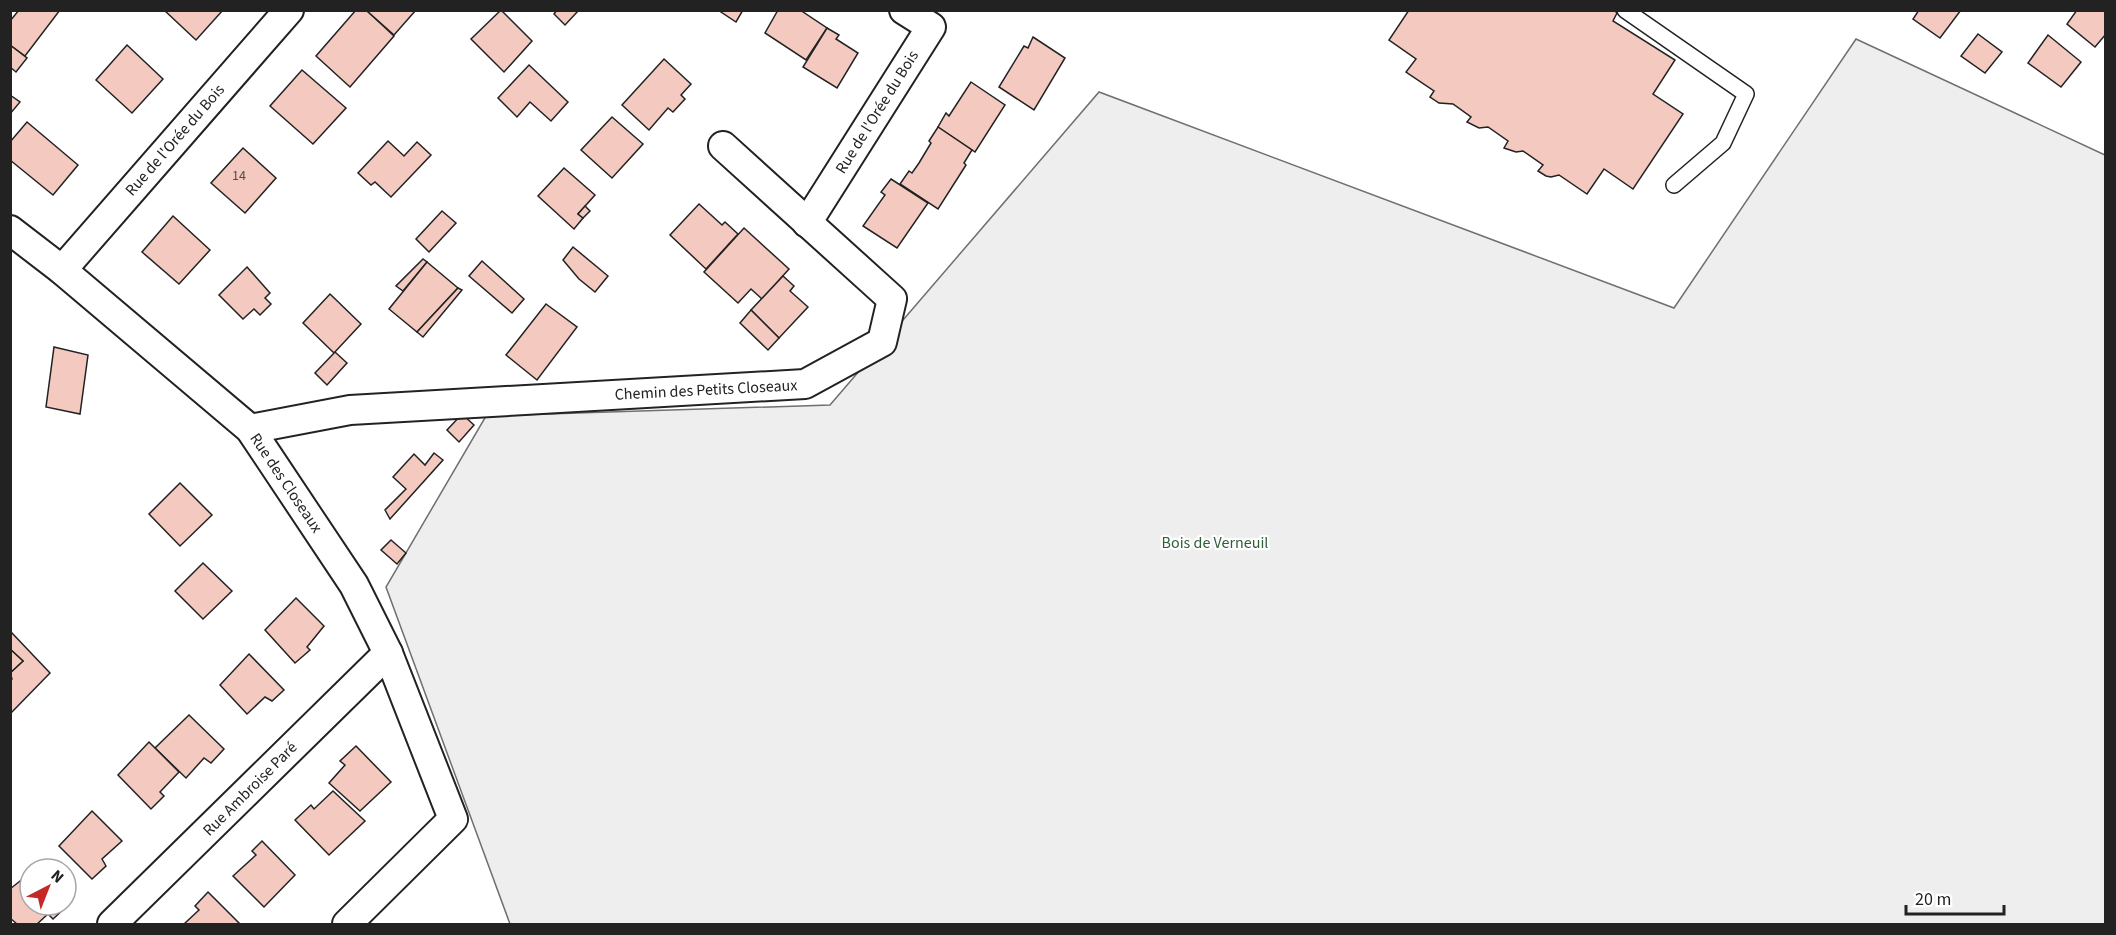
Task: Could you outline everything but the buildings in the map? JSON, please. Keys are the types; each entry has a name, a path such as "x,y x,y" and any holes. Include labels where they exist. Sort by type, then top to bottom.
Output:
{"street":[{"name":"Rue de l'Orée du Bois","path":"62,270 289,10"},
{"name":"Rue de l'Orée du Bois","path":"807,223 931,27 904,10"},
{"name":"Chemin des Petits Closeaux","path":"250,429 350,410 805,384 882,342 892,299 723,146"},
{"name":"Rue des Closeaux","path":"10,230 62,270 250,429 354,585 388,653 453,819 347,924"},
{"name":"Rue Ambroise Paré","path":"112,924 388,653"}],"lane":[{"path":"1625,10 1746,94 1723,142 1674,185"}],"green space":[{"name":"Bois de Verneuil","path":"1856,39 2105,155 2105,924 510,924 386,587 486,416 830,405 1099,92 1674,308"}]}
